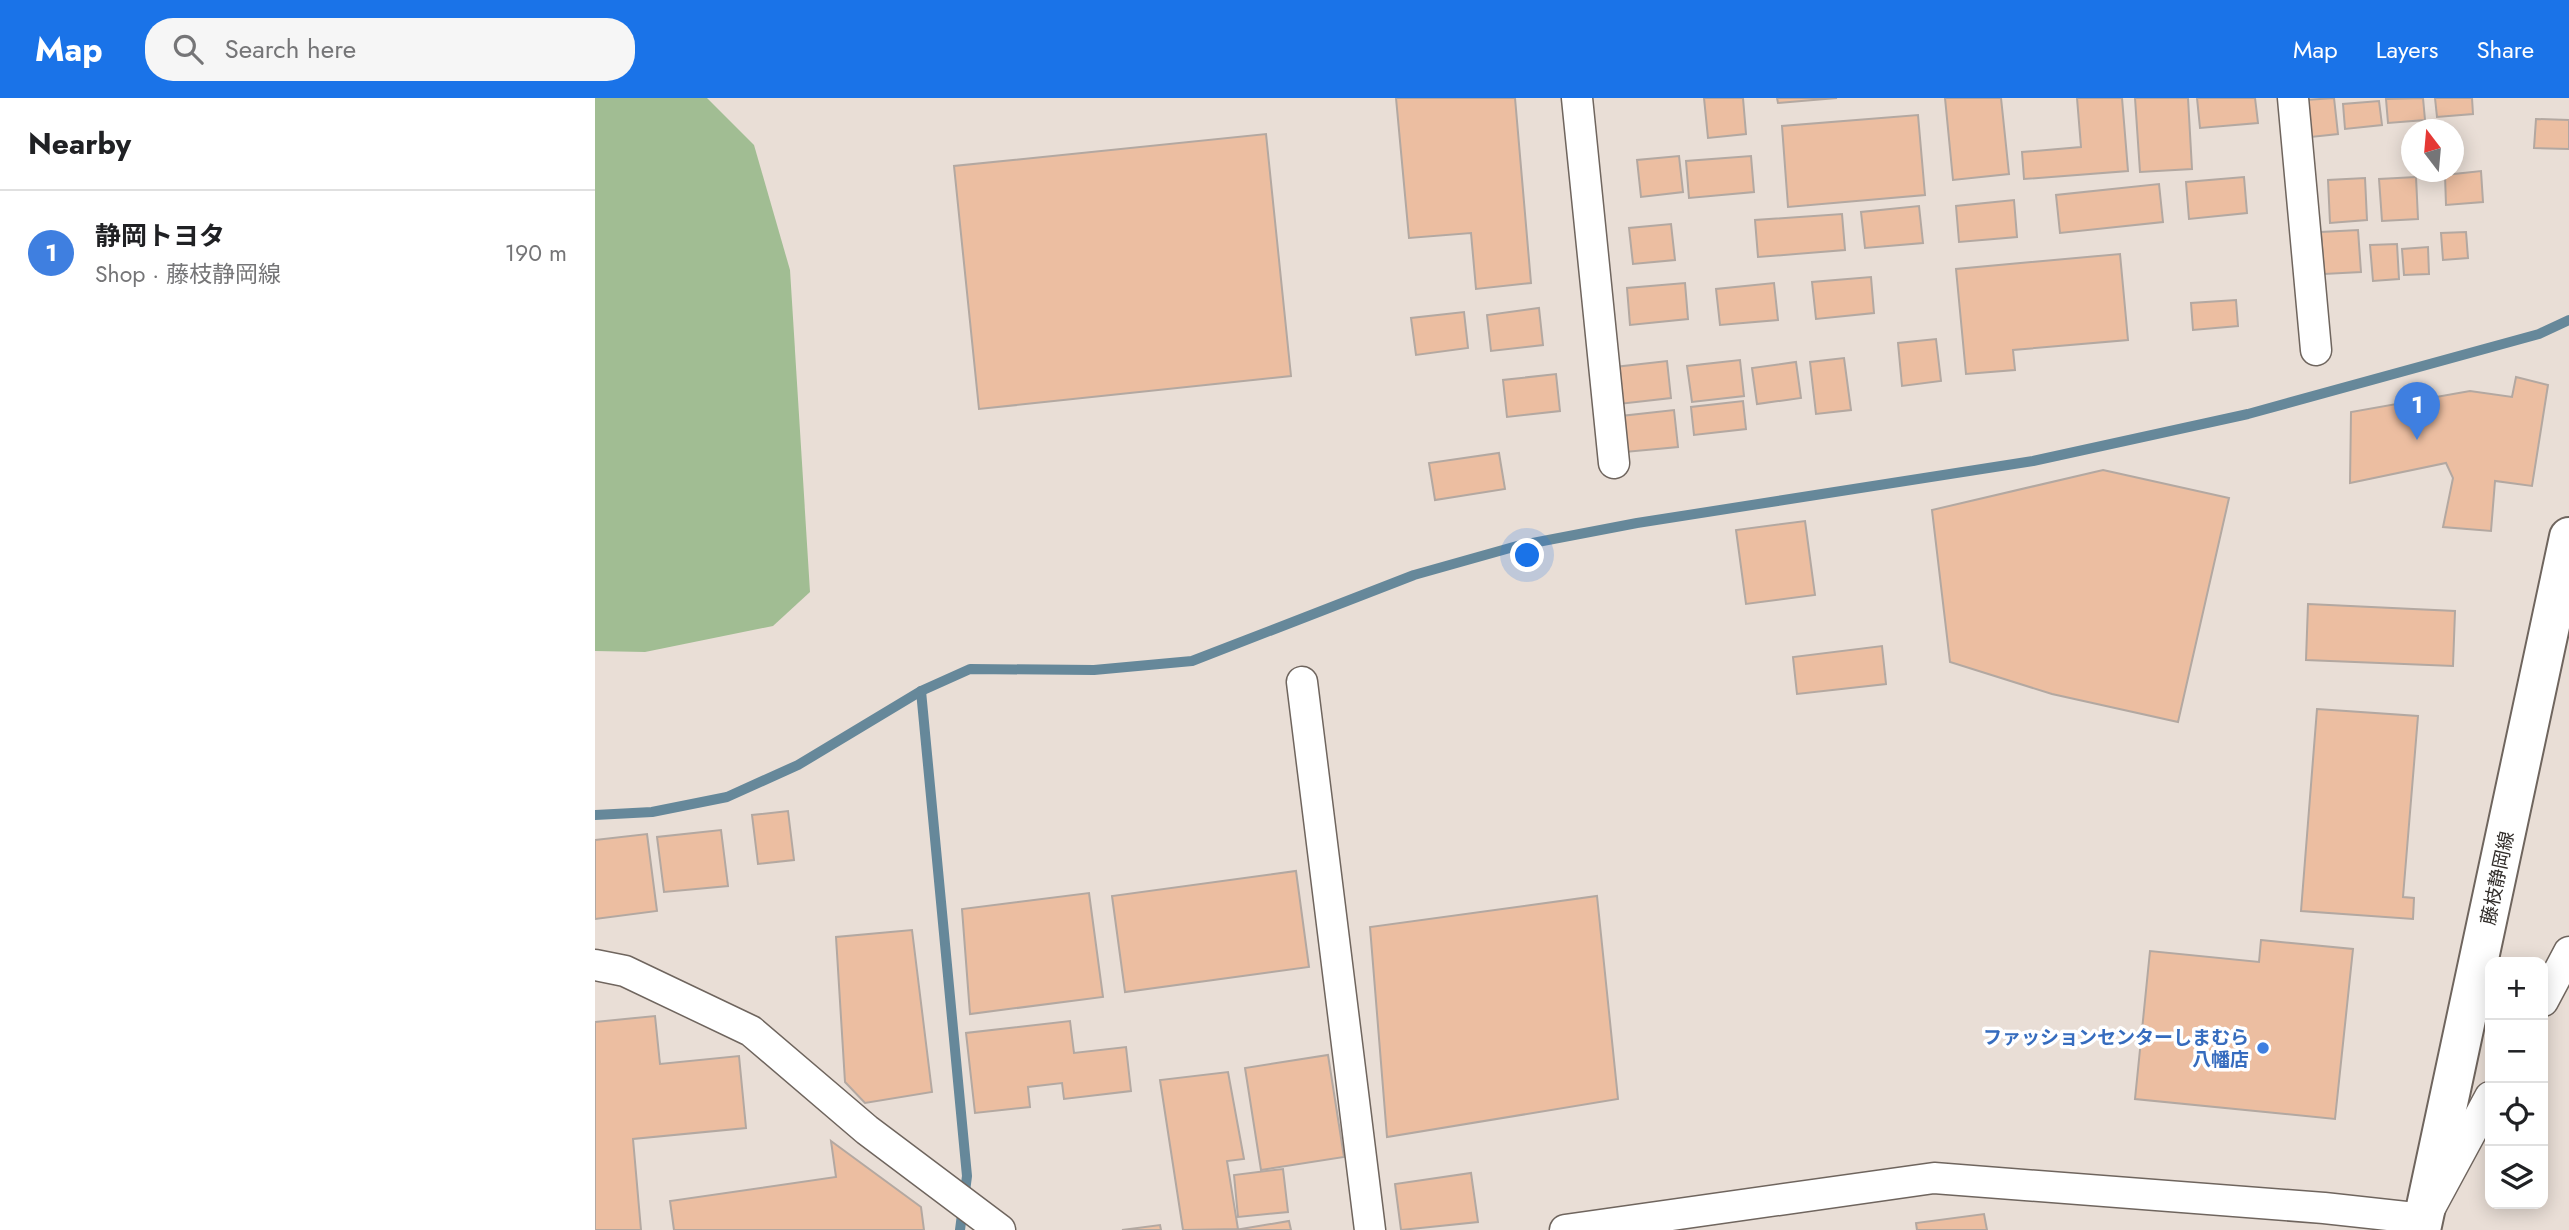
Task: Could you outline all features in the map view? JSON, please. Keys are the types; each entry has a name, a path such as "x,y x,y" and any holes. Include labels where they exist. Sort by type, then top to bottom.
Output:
{"main road":[{"name":"藤枝静岡線","path":"2424,1226 2569,537"}],"street":[{"path":"1577,98 1614,463"},
{"path":"2293,98 2316,350"},
{"path":"1302,682 1370,1230"},
{"path":"2548,992 2569,952"},
{"path":"595,965 625,971 751,1031 867,1130 1000,1230"},
{"path":"1565,1230 1934,1178 2324,1208 2424,1226 2485,1107"}],"green space":[{"path":"595,98 707,98 754,145 790,270 810,592 773,626 645,652 595,651"}],"building":[{"path":"1396,98 1515,98 1531,283 1476,289 1471,233 1409,238"},
{"path":"1704,98 1743,98 1746,134 1708,138"},
{"path":"1777,98 1837,98 1778,103"},
{"path":"1945,98 2001,98 2009,174 1953,180"},
{"path":"2077,98 2122,98 2128,171 2024,179 2022,152 2081,147"},
{"path":"2135,98 2188,98 2192,169 2140,172"},
{"path":"2197,98 2255,98 2258,123 2200,128"},
{"path":"2334,98 2338,134 2311,137 2306,100"},
{"path":"2423,98 2425,119 2401,119 2401,122 2388,123 2386,99"},
{"path":"2435,98 2472,98 2473,114 2437,117"},
{"path":"2379,101 2382,125 2345,129 2343,104"},
{"path":"1918,115 1925,195 1788,207 1782,126"},
{"path":"2536,119 2569,120 2569,149 2534,148"},
{"path":"1266,134 1291,376 979,409 954,166"},
{"path":"1679,156 1683,192 1641,197 1637,160"},
{"path":"1751,156 1754,192 1689,198 1686,161"},
{"path":"2481,171 2483,202 2446,205 2445,182 2464,182 2464,173"},
{"path":"2244,177 2247,213 2189,219 2186,182"},
{"path":"2365,178 2367,220 2330,223 2328,180"},
{"path":"2401,178 2401,182 2416,182 2418,219 2382,221 2379,179"},
{"path":"2159,184 2163,222 2060,233 2056,195"},
{"path":"2014,200 2017,237 1959,242 1956,206"},
{"path":"1919,206 1923,243 1865,248 1861,212"},
{"path":"1842,214 1845,250 1758,257 1755,220"},
{"path":"1671,224 1675,260 1633,264 1629,228"},
{"path":"2358,230 2361,272 2324,274 2321,232"},
{"path":"2466,232 2468,258 2443,260 2441,233"},
{"path":"2397,244 2399,279 2373,281 2370,245"},
{"path":"2428,247 2429,274 2404,275 2402,249"},
{"path":"2120,254 2128,340 2013,350 2015,370 1966,374 1956,269"},
{"path":"1871,277 1874,313 1816,319 1812,282"},
{"path":"1685,283 1688,319 1630,325 1627,288"},
{"path":"1774,283 1778,320 1720,325 1716,289"},
{"path":"2236,300 2238,326 2193,330 2191,303"},
{"path":"1539,308 1543,345 1491,351 1487,315"},
{"path":"1464,312 1468,348 1416,355 1411,318"},
{"path":"1936,339 1941,381 1902,386 1898,343"},
{"path":"1844,358 1851,410 1816,414 1810,362"},
{"path":"1740,360 1744,396 1692,402 1687,366"},
{"path":"1667,361 1671,398 1619,404 1615,367"},
{"path":"1796,362 1801,398 1757,404 1752,368"},
{"path":"1556,374 1560,411 1507,417 1503,380"},
{"path":"2516,377 2548,385 2532,486 2495,481 2491,531 2443,527 2453,478 2446,463 2350,483 2351,412 2470,391 2512,397"},
{"path":"1743,401 1746,429 1694,435 1691,407"},
{"path":"1674,410 1678,447 1625,452 1621,416"},
{"path":"1499,453 1505,489 1435,500 1429,463"},
{"path":"2103,470 2229,498 2178,722 2052,694 1950,662 1932,510"},
{"path":"1805,521 1815,595 1746,604 1736,530"},
{"path":"2308,604 2455,611 2453,666 2306,660"},
{"path":"1882,646 1886,684 1797,694 1793,657"},
{"path":"2317,709 2418,716 2403,897 2414,898 2413,919 2301,911"},
{"path":"788,811 794,860 758,864 752,815"},
{"path":"721,830 728,886 664,892 657,837"},
{"path":"647,834 657,911 595,919 595,840"},
{"path":"1296,871 1309,967 1125,992 1112,896"},
{"path":"1089,893 1103,997 970,1014 962,909"},
{"path":"1597,896 1618,1099 1387,1137 1370,927"},
{"path":"912,930 932,1092 865,1103 845,1082 836,937"},
{"path":"2261,940 2353,949 2335,1119 2135,1099 2150,951 2259,962"},
{"path":"655,1016 660,1064 739,1056 746,1128 633,1139 641,1230 595,1230 595,1022"},
{"path":"1070,1021 1074,1053 1126,1047 1131,1091 1064,1099 1062,1083 1028,1087 1030,1107 975,1113 966,1033"},
{"path":"1328,1055 1344,1157 1261,1170 1245,1068"},
{"path":"1228,1072 1244,1159 1227,1161 1238,1229 1183,1230 1160,1080"},
{"path":"831,1141 921,1207 924,1230 674,1230 670,1201 836,1177"},
{"path":"1283,1169 1288,1212 1238,1217 1234,1175"},
{"path":"1471,1173 1478,1222 1401,1230 1395,1184"},
{"path":"1984,1214 1987,1230 1917,1230 1916,1223"},
{"path":"1289,1221 1291,1230 1235,1230"},
{"path":"1160,1225 1161,1230 1122,1230"}],"waterway":[{"path":"595,815 652,812 727,797 798,765 921,691 970,669 1094,670 1192,661 1414,575 1517,546 1637,523 2033,461 2248,414 2539,334 2569,320"},
{"path":"921,691 967,1176 960,1230"}],"place":[{"name":"静岡トヨタ","path":"2417,440"},
{"name":"ファッションセンターしまむら 八幡店","path":"2263,1048"}]}
